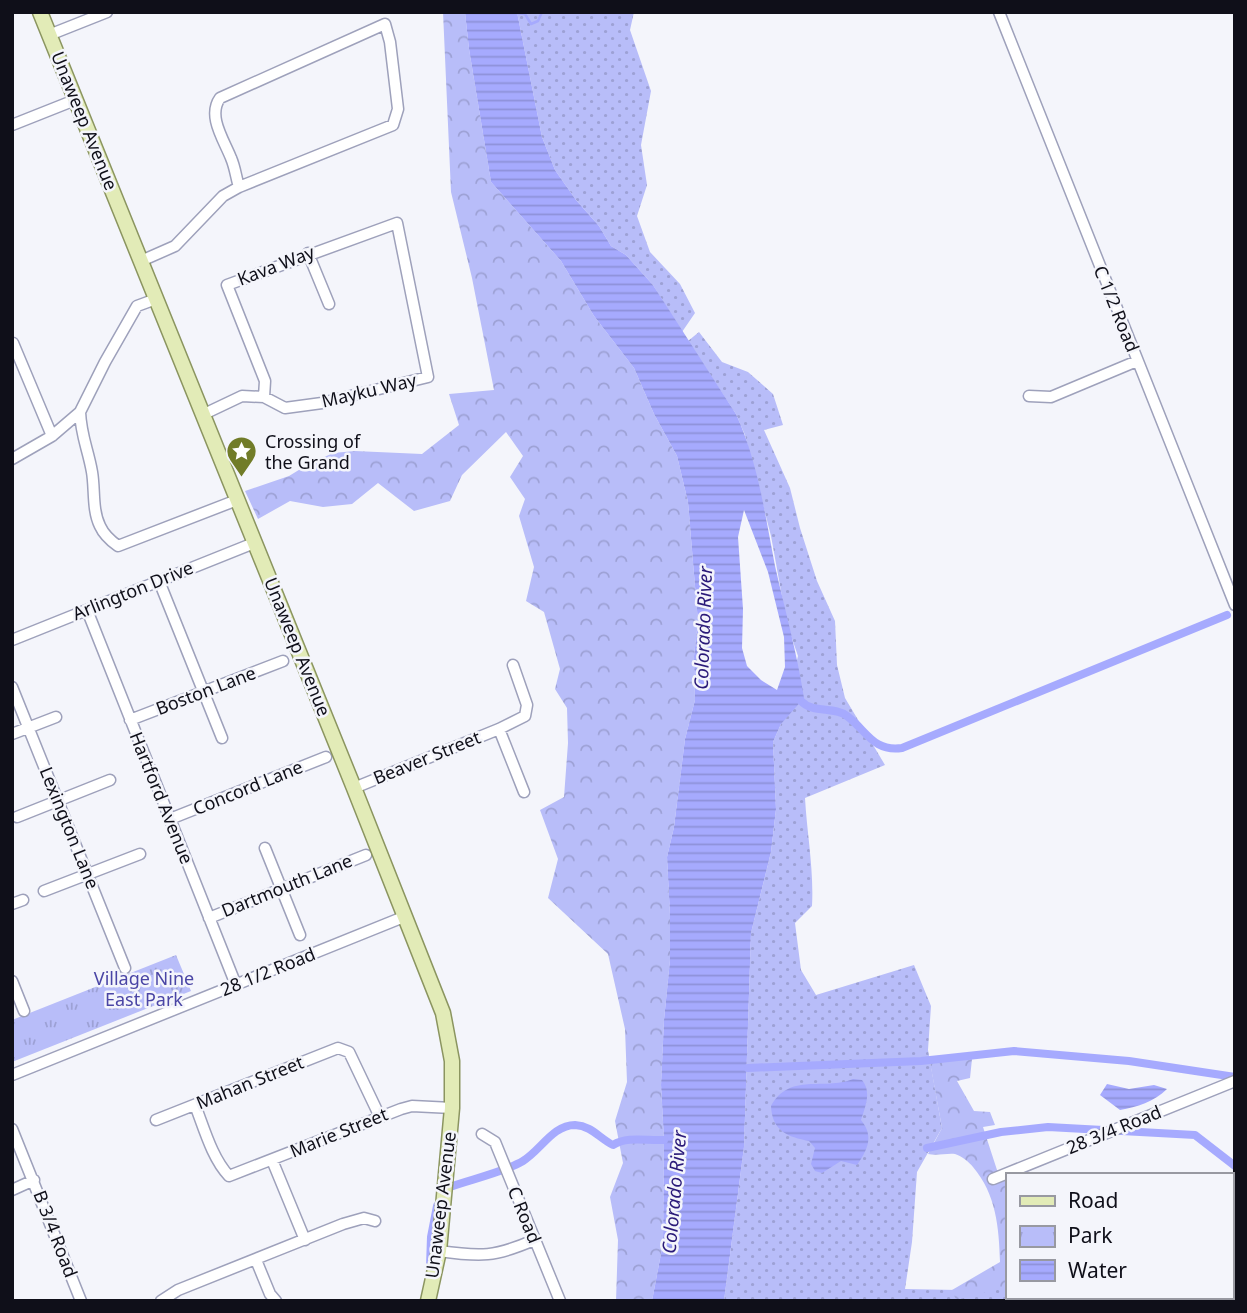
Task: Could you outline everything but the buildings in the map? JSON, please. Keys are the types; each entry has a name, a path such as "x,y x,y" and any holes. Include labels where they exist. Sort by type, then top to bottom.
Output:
{"main road":[{"name":"Unaweep Avenue","path":"40,12 443,1013 452,1060 452,1108 439,1251 428,1301"}],"street":[{"path":"49,35 107,12"},
{"name":"C 1/2 Road","path":"999,12 1235,605"},
{"path":"141,261 175,246 223,196 239,187 393,125 398,109 390,42 385,24 220,98 215,111 217,123 233,161 239,187"},
{"path":"12,125 75,100"},
{"name":"Kava Way","path":"264,397 265,381 227,285 308,253 397,223"},
{"name":"Mayku Way","path":"202,415 242,396 264,397 285,408 322,403 428,377 397,223"},
{"path":"308,253 329,304"},
{"path":"12,459 52,436 80,412 137,306 156,299"},
{"path":"13,343 52,436"},
{"path":"1029,396 1051,397 1137,361"},
{"path":"80,412 81,434 92,471 97,516 109,540 118,546 237,500"},
{"name":"Arlington Drive","path":"12,640 254,543"},
{"path":"159,581 222,738"},
{"name":"Hartford Avenue","path":"87,610 236,985"},
{"name":"Boston Lane","path":"130,720 283,661"},
{"name":"Beaver Street","path":"354,788 521,719 527,711 513,665"},
{"name":"Lexington Lane","path":"12,687 125,968"},
{"path":"12,734 56,717"},
{"path":"499,729 524,792"},
{"name":"Concord Lane","path":"170,819 326,757"},
{"path":"17,817 110,780"},
{"path":"265,848 300,935"},
{"path":"44,891 140,854"},
{"name":"Dartmouth Lane","path":"209,918 366,855"},
{"name":"28 1/2 Road","path":"12,1075 406,916"},
{"path":"12,981 24,1011"},
{"name":"Mahan Street","path":"156,1120 338,1048 349,1052 380,1117"},
{"name":"28 3/4 Road","path":"1010,1173 1235,1082"},
{"name":"Marie Street","path":"195,1105 223,1169 229,1176 412,1106 452,1108"},
{"name":"B 3/4 Road","path":"12,1129 81,1301"},
{"name":"C Road","path":"482,1134 495,1142 560,1301"},
{"path":"272,1160 305,1240"},
{"name":"28 3/4 Road","path":"993,1180 1006,1175"},
{"path":"12,1190 34,1180"},
{"path":"161,1301 178,1290 305,1240 364,1218 375,1221"},
{"path":"439,1251 489,1255 534,1240"},
{"path":"256,1260 270,1294 276,1301"}],"green space":[{"path":"443,12 465,12 491,182 561,261 594,316 634,368 654,414 677,456 688,502 698,622 694,656 695,700 685,739 674,827 667,857 670,960 661,1085 664,1140 663,1243 652,1301 616,1301 618,1240 610,1197 623,1163 615,1121 627,1082 625,1029 608,954 548,898 558,859 540,810 564,797 568,743 567,708 555,689 560,669 544,612 526,601 534,567 519,516 525,499 510,477 523,456 506,432 462,475 450,501 414,511 378,483 352,504 323,507 290,501 258,519 245,491 289,476 333,453 355,451 422,454 459,425 449,394 494,390 472,278 451,192"},
{"path":"517,12 634,12 630,30 651,91 641,145 647,185 637,216 650,252 680,284 695,313 682,332 653,285 626,255 611,246 599,226 555,170 542,137"},
{"path":"699,332 722,362 748,372 773,394 783,425 764,430 790,488 817,581 835,621 837,665 845,698 885,765 805,798 812,906 795,923 801,970 816,995 914,965 931,1006 928,1050 942,1128 917,1172 912,1242 905,1289 959,1290 1006,1267 1006,1299 1037,1301 724,1301 744,1147 751,933 771,852 776,809 773,742 781,724 798,656 787,624 771,536 745,435 736,414 688,341"},
{"name":"Village Nine East Park","path":"176,955 191,991 12,1062 12,1020"},
{"path":"929,1057 972,1059 970,1078 957,1081 974,1111 990,1112 995,1125 983,1127 997,1170 1006,1174 1006,1287 956,1300 952,1290 1000,1262 999,1236 987,1188 971,1165 955,1154 928,1154 942,1128"}],"water":[{"name":"Colorado River","path":"465,12 517,12 542,137 555,170 599,226 611,246 626,255 653,285 736,414 755,469 798,665 804,698 781,724 773,742 776,809 771,852 751,933 744,1147 724,1301 652,1301 663,1243 664,1140 661,1085 670,960 667,857 674,827 685,739 695,700 694,656 698,622 688,502 677,456 654,414 634,368 594,316 561,261 491,182","holes":["744,510 768,572 784,637 785,667 777,690 761,680 747,666 742,648 743,609 738,537"]},
{"path":"853,1079 862,1080 867,1089 861,1120 867,1132 867,1148 857,1165 841,1161 822,1173 815,1171 811,1164 815,1148 809,1141 782,1131 774,1121 771,1106 788,1089 797,1086 830,1084"},
{"path":"1107,1084 1129,1089 1154,1085 1167,1089 1145,1103 1120,1110 1100,1095"}],"waterway":[{"path":"515,13 525,14 531,24 538,21 542,12"},
{"path":"801,701 811,707 842,713 877,744 902,748 1227,615"},
{"path":"748,1068 921,1061 1014,1051 1129,1061 1235,1077"},
{"name":"Colorado River","path":"443,1192 447,1188 523,1161 554,1133 567,1126 575,1125 591,1130 613,1145 631,1140 664,1140"},
{"path":"927,1148 1001,1132 1048,1127 1195,1135 1235,1166"},
{"path":"430,1266 431,1237 437,1206"}],"place":[{"name":"Crossing of the Grand","path":"242,479"}]}
